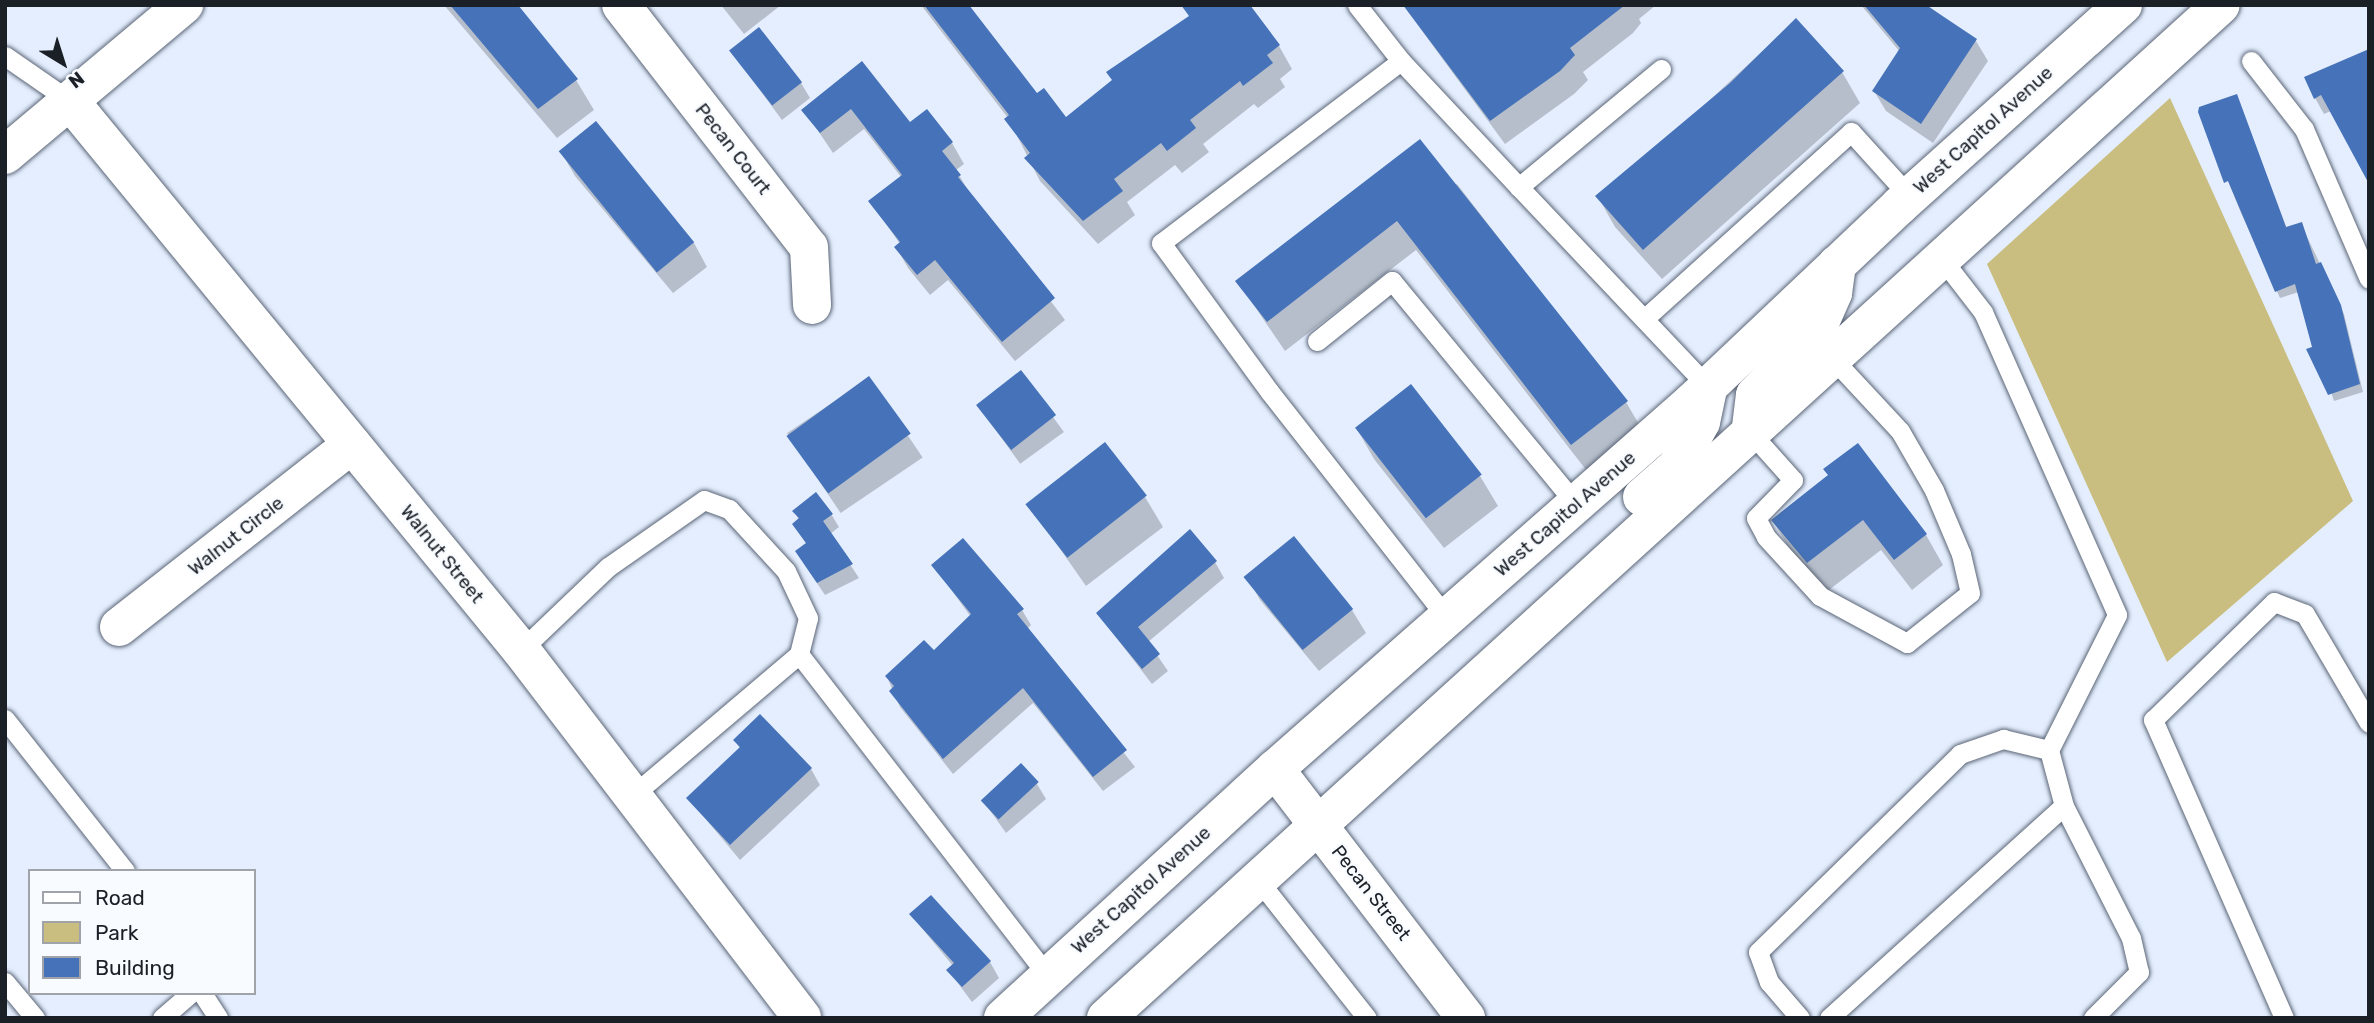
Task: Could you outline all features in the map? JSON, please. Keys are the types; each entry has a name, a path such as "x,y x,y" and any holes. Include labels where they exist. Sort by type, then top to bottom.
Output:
{"main road":[{"path":"5,155 184,5"},
{"name":"Pecan Court","path":"621,5 809,247 812,305"},
{"name":"West Capitol Avenue","path":"1003,1018 1275,769 1708,387 1909,196 2123,5"},
{"path":"1106,1018 2221,5"},
{"name":"Walnut Street","path":"70,100 521,650 802,1018"},
{"path":"1751,433 1755,394 1816,332 1833,293 1837,264"},
{"path":"1549,618 1550,586 1569,562 1677,466 1701,422 1708,387"},
{"name":"Walnut Circle","path":"119,628 352,444"},
{"name":"Pecan Street","path":"1275,769 1466,1018"}],"lane":[{"path":"1357,5 1401,61 1708,387"},
{"path":"5,56 70,100"},
{"path":"1401,61 1161,243 1286,412 1447,618"},
{"path":"2251,61 2304,130 2369,279"},
{"path":"1519,187 1661,69"},
{"path":"1644,319 1851,132 1909,196"},
{"path":"1942,259 1983,312 2117,615 2049,750 2064,806 2130,938 2140,972 2093,1018"},
{"path":"1317,341 1392,281 1576,504"},
{"path":"1751,433 1793,480 1756,518 1766,537 1821,596 1907,643 1970,593 1961,554 1934,490 1900,431 1833,359"},
{"path":"521,650 608,567 704,500 729,509 786,571 808,618 799,654 633,795"},
{"path":"2284,1018 2153,720 2274,602 2305,614 2362,689 2369,723"},
{"path":"799,654 1048,976"},
{"path":"5,719 123,869"},
{"path":"1800,1018 1769,982 1758,952 1960,754 2003,739 2049,750"},
{"path":"1829,1018 2064,806"},
{"path":"1259,881 1367,1018"},
{"path":"5,982 34,1018"},
{"path":"162,1018 189,995"},
{"path":"203,995 218,1018"}],"green space":[{"path":"2170,98 2353,501 2167,662 1987,264"}],"building":[{"path":"450,5 518,5 578,79 538,109"},
{"path":"924,5 969,5 1037,93 1044,88 1066,117 1112,80 1106,72 1189,16 1181,5 1250,5 1280,45 1267,55 1273,63 1243,86 1240,81 1190,120 1196,128 1167,151 1161,143 1114,179 1123,191 1083,221 1024,158 1030,153 1004,119 1009,115"},
{"path":"1403,5 1625,5 1570,48 1575,55 1560,71 1490,121"},
{"path":"1864,5 1926,5 1977,39 1921,124 1872,91 1900,48"},
{"path":"1796,18 1844,71 1643,250 1595,196 1730,83"},
{"path":"759,27 802,82 772,106 729,50"},
{"path":"2369,49 2369,184 2321,95 2314,99 2304,77"},
{"path":"862,61 910,122 927,109 953,142 942,151 961,175 958,177 1055,298 1002,342 935,260 917,275 894,247 900,242 868,201 902,175 851,109 820,133 801,110"},
{"path":"2237,94 2286,227 2302,222 2316,264 2321,262 2341,305 2360,384 2328,395 2306,349 2312,347 2295,284 2275,292 2228,181 2224,183 2198,112 2199,107"},
{"path":"596,121 694,242 657,272 559,151"},
{"path":"1420,139 1628,401 1571,445 1397,221 1267,322 1235,281"},
{"path":"1021,370 1056,415 1011,450 976,405"},
{"path":"869,376 911,433 828,493 786,436"},
{"path":"1411,384 1482,475 1426,518 1355,428"},
{"path":"1105,442 1147,496 1067,558 1025,504"},
{"path":"1858,443 1927,534 1894,560 1863,520 1807,563 1771,520 1828,475 1823,469"},
{"path":"816,492 833,514 823,521 853,564 817,583 795,551 806,543 792,524 799,518 792,511"},
{"path":"1190,529 1217,561 1138,627 1160,654 1142,669 1096,613"},
{"path":"1294,536 1353,609 1303,650 1243,577"},
{"path":"963,538 1024,609 1017,614 1127,750 1093,777 1023,688 943,759 889,691 894,686 885,676 924,640 934,650 971,614 931,565"},
{"path":"760,714 812,768 730,845 686,798 740,747 733,740"},
{"path":"1021,763 1039,782 999,820 981,801"},
{"path":"931,895 991,961 962,987 946,970 954,963 909,914"}]}
